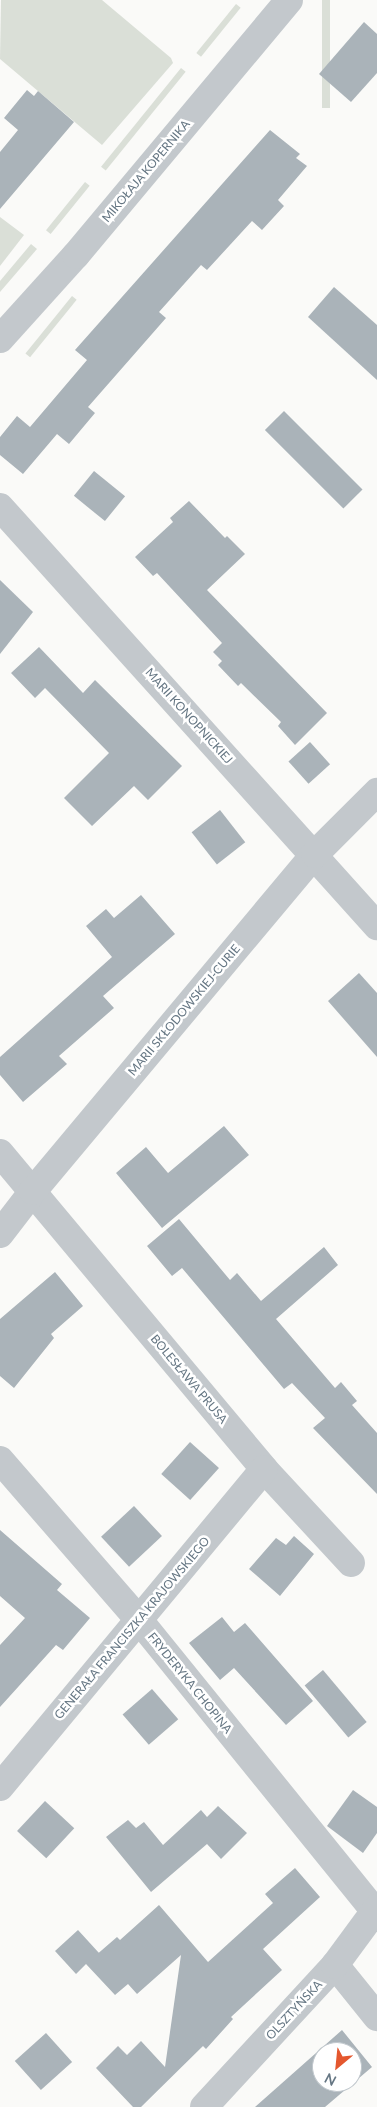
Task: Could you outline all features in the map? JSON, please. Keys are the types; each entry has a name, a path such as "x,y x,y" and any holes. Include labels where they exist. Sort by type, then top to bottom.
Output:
{"street":[{"name":"MIKOŁAJA KOPERNIKA","path":"0,339 76,254 289,0"},
{"name":"MARII KONOPNICKIEJ","path":"0,507 377,926"},
{"name":"MARII SKŁODOWSKIEJ-CURIE","path":"0,1234 32,1191 314,854 377,792"},
{"name":"BOLESŁAWA PRUSA","path":"0,1152 264,1469 351,1563"},
{"name":"FRYDERYKA CHOPINA","path":"0,1460 139,1620 376,1910"},
{"name":"GENERAŁA FRANCISZKA KRAJOWSKIEGO","path":"0,1788 264,1469"},
{"name":"OLSZTYŃSKA","path":"204,2107 335,1965 376,1910"},
{"path":"335,1965 377,2018"}],"shaded area":[{"path":"1,0 102,0 171,58 173,63 102,145 0,59"},
{"path":"322,0 330,0 330,108 322,108"},
{"path":"236,4 241,8 201,57 196,53"},
{"path":"181,68 186,72 106,170 101,167"},
{"path":"85,182 90,186 51,234 46,230"},
{"path":"0,217 24,235 0,266"},
{"path":"31,244 37,249 0,292 0,281"},
{"path":"72,296 77,300 30,357 25,354"}],"building":[{"path":"364,22 377,34 377,73 351,102 319,74"},
{"path":"27,90 34,96 38,91 74,122 0,209 0,152 18,130 4,118"},
{"path":"270,130 300,154 296,158 307,166 278,200 284,206 262,230 252,221 207,270 201,265 159,312 166,318 88,407 95,413 69,444 57,434 23,474 0,455 0,437 17,416 30,427 87,360 75,350"},
{"path":"334,287 377,325 377,380 308,317"},
{"path":"284,411 362,489 343,509 265,430"},
{"path":"94,471 125,496 105,521 74,496"},
{"path":"189,501 225,538 227,536 245,554 207,590 327,713 295,745 278,726 281,722 241,683 238,686 218,665 222,661 213,652 222,643 157,573 153,576 135,557 173,522 170,518"},
{"path":"0,580 33,612 0,654"},
{"path":"39,647 83,693 95,680 182,766 148,800 134,786 92,826 64,798 109,753 45,688 35,698 11,673"},
{"path":"310,742 330,764 309,784 288,761"},
{"path":"220,810 245,842 217,864 192,832"},
{"path":"141,895 175,934 103,996 114,1008 59,1056 67,1064 23,1102 0,1075 0,1057 112,957 86,926 106,909 114,918"},
{"path":"359,973 377,993 377,1057 328,1001"},
{"path":"224,1126 249,1155 162,1228 116,1173 146,1147 168,1173"},
{"path":"179,1219 230,1280 237,1273 261,1301 324,1247 338,1265 276,1319 335,1388 341,1382 357,1401 352,1405 377,1433 377,1494 313,1428 325,1418 292,1383 284,1389 182,1268 172,1276 147,1246"},
{"path":"55,1272 83,1306 51,1334 54,1338 14,1388 0,1376 0,1319"},
{"path":"190,1442 219,1468 190,1500 161,1474"},
{"path":"134,1506 162,1536 129,1567 101,1537"},
{"path":"0,1530 62,1584 57,1590 90,1618 63,1650 56,1645 0,1707 0,1645 25,1618 0,1596"},
{"path":"294,1536 314,1554 280,1596 249,1569 276,1538 286,1545"},
{"path":"222,1617 234,1632 245,1623 313,1701 286,1725 234,1668 220,1680 189,1643"},
{"path":"323,1670 367,1722 348,1738 305,1685"},
{"path":"152,1689 178,1719 149,1745 123,1715"},
{"path":"353,1790 377,1807 377,1833 363,1853 327,1826"},
{"path":"45,1801 74,1828 46,1858 17,1831"},
{"path":"218,1806 247,1833 221,1859 207,1844 151,1892 106,1837 128,1820 136,1828 144,1822 163,1845 201,1810 207,1817"},
{"path":"295,1868 320,1897 263,1949 282,1970 231,2017 233,2019 206,2049 203,2046 141,2107 133,2107 96,2068 118,2046 127,2055 141,2041 165,2067 181,1955 137,1994 128,1984 115,1995 86,1964 76,1974 55,1951 78,1930 99,1953 117,1937 120,1940 159,1905 208,1962 273,1903 265,1894"},
{"path":"342,2030 352,2042 328,2042"},
{"path":"46,2033 72,2062 41,2090 15,2061"},
{"path":"362,2055 372,2067 362,2076"},
{"path":"312,2057 312,2092 343,2092 325,2107 255,2107"}]}
